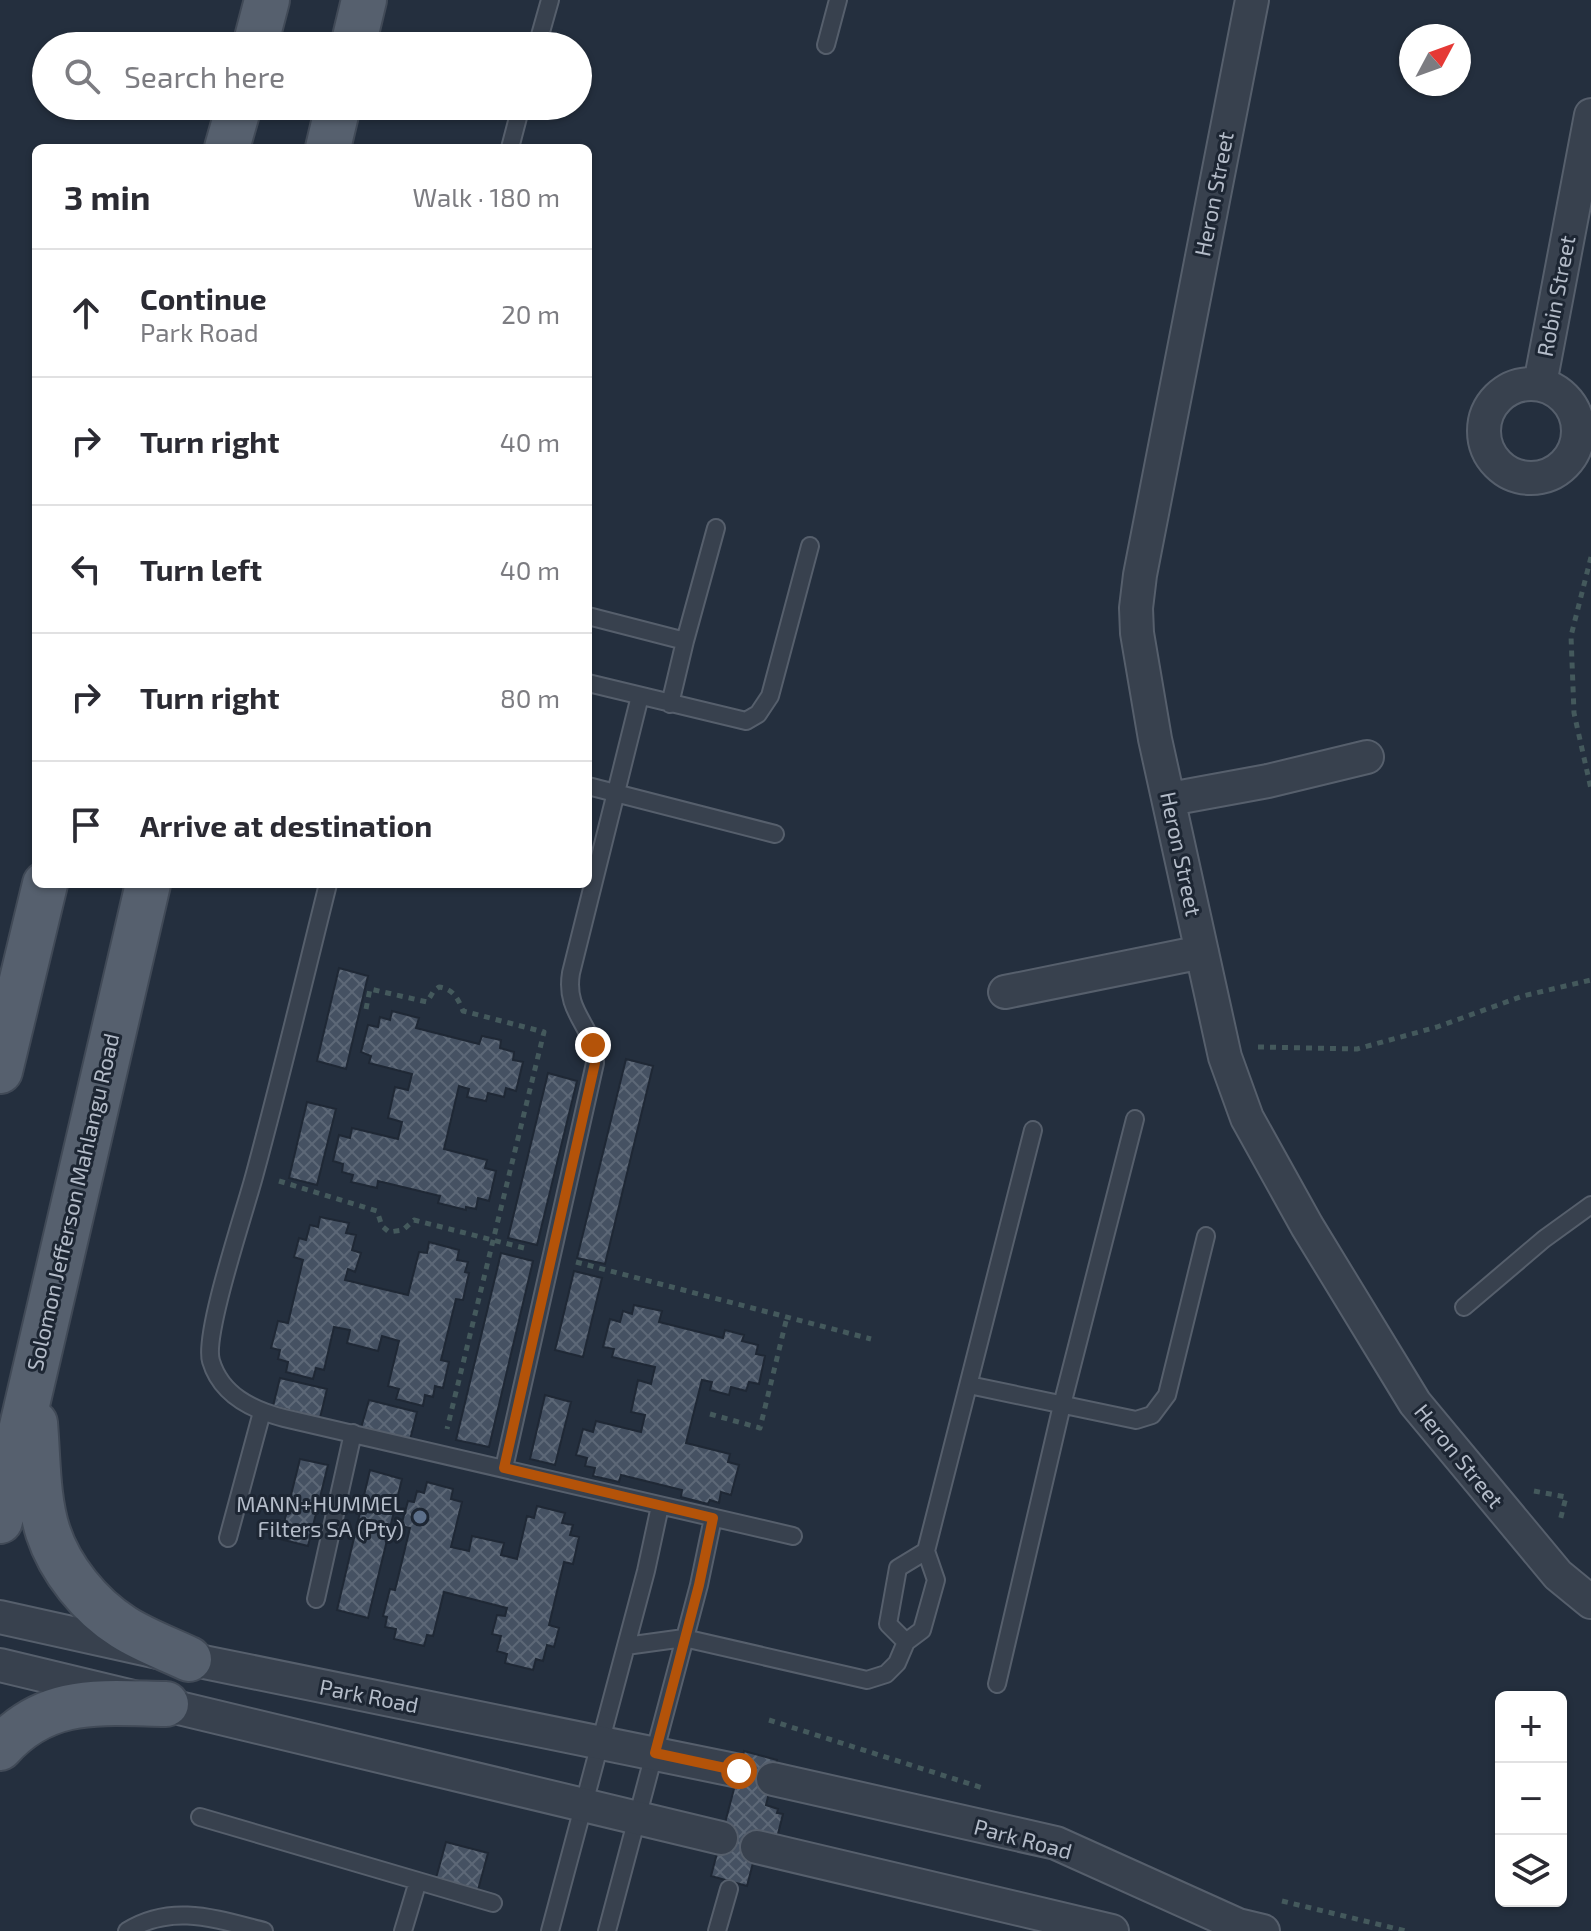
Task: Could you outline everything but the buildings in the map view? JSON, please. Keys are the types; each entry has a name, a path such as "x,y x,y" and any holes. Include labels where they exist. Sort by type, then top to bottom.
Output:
{"main road":[{"path":"259,32 267,0"},
{"path":"356,32 364,0"},
{"path":"228,144 235,120"},
{"path":"329,144 335,120"},
{"path":"0,1071 44,888"},
{"name":"Solomon Jefferson Mahlangu Road","path":"0,1521 147,888"},
{"path":"31,1384 48,1532 67,1570 93,1602 123,1627 189,1659"},
{"path":"0,1748 28,1723 48,1712 72,1705 166,1704"}],"street":[{"name":"Heron Street","path":"1252,0 1140,575 1137,633 1155,739 1225,1057 1247,1118 1415,1403 1541,1556 1567,1584 1591,1602"},
{"name":"Robin Street","path":"1540,384 1591,115"},
{"path":"1170,799 1268,781 1367,757"},
{"path":"1005,992 1202,952"},
{"name":"Park Road","path":"0,1617 189,1659 739,1771"},
{"path":"0,1665 721,1838"},
{"name":"Park Road","path":"773,1779 1056,1843 1238,1925 1263,1931"},
{"path":"757,1847 1112,1931"}],"lane":[{"path":"541,32 550,0"},
{"path":"826,45 838,0"},
{"path":"511,144 517,120"},
{"path":"670,704 716,528"},
{"path":"592,684 746,721 758,714 770,696 810,546"},
{"path":"592,617 685,641"},
{"path":"504,1468 595,1063 589,1035 571,1003 569,984 640,696"},
{"path":"592,787 775,834"},
{"path":"327,888 209,1348 210,1359 223,1384 247,1405 262,1412 793,1536"},
{"path":"997,1684 1062,1405 1135,1119"},
{"path":"626,1646 684,1638 867,1680 886,1674 897,1663 906,1642 922,1630 936,1580 926,1551 1033,1130"},
{"path":"1464,1307 1544,1239 1591,1205"},
{"path":"969,1385 1136,1420 1152,1415 1167,1395 1206,1236"},
{"path":"228,1538 262,1412"},
{"path":"316,1599 353,1433"},
{"path":"550,1931 660,1506"},
{"path":"607,1931 699,1585 713,1518"},
{"path":"906,1642 888,1624 898,1568 926,1551"},
{"path":"200,1817 493,1903"},
{"path":"403,1931 418,1881"},
{"path":"717,1931 729,1889"},
{"path":"127,1931 146,1921 172,1915 205,1916 264,1931"}],"path":[{"path":"1591,557 1571,636 1574,713 1591,789"},
{"path":"1251,1047 1357,1049 1437,1027 1523,996 1591,980"},
{"path":"366,1009 370,989 427,1002 439,987 448,988 463,1011 544,1032 442,1453"},
{"path":"710,1414 760,1428 787,1317"},
{"path":"1524,1489 1566,1497"}],"place":[{"name":"MANN+HUMMEL Filters SA (Pty)","path":"420,1517"}],"route":[{"path":"593,1045 595,1063 504,1468 713,1518 699,1585 655,1753 739,1771"}]}
